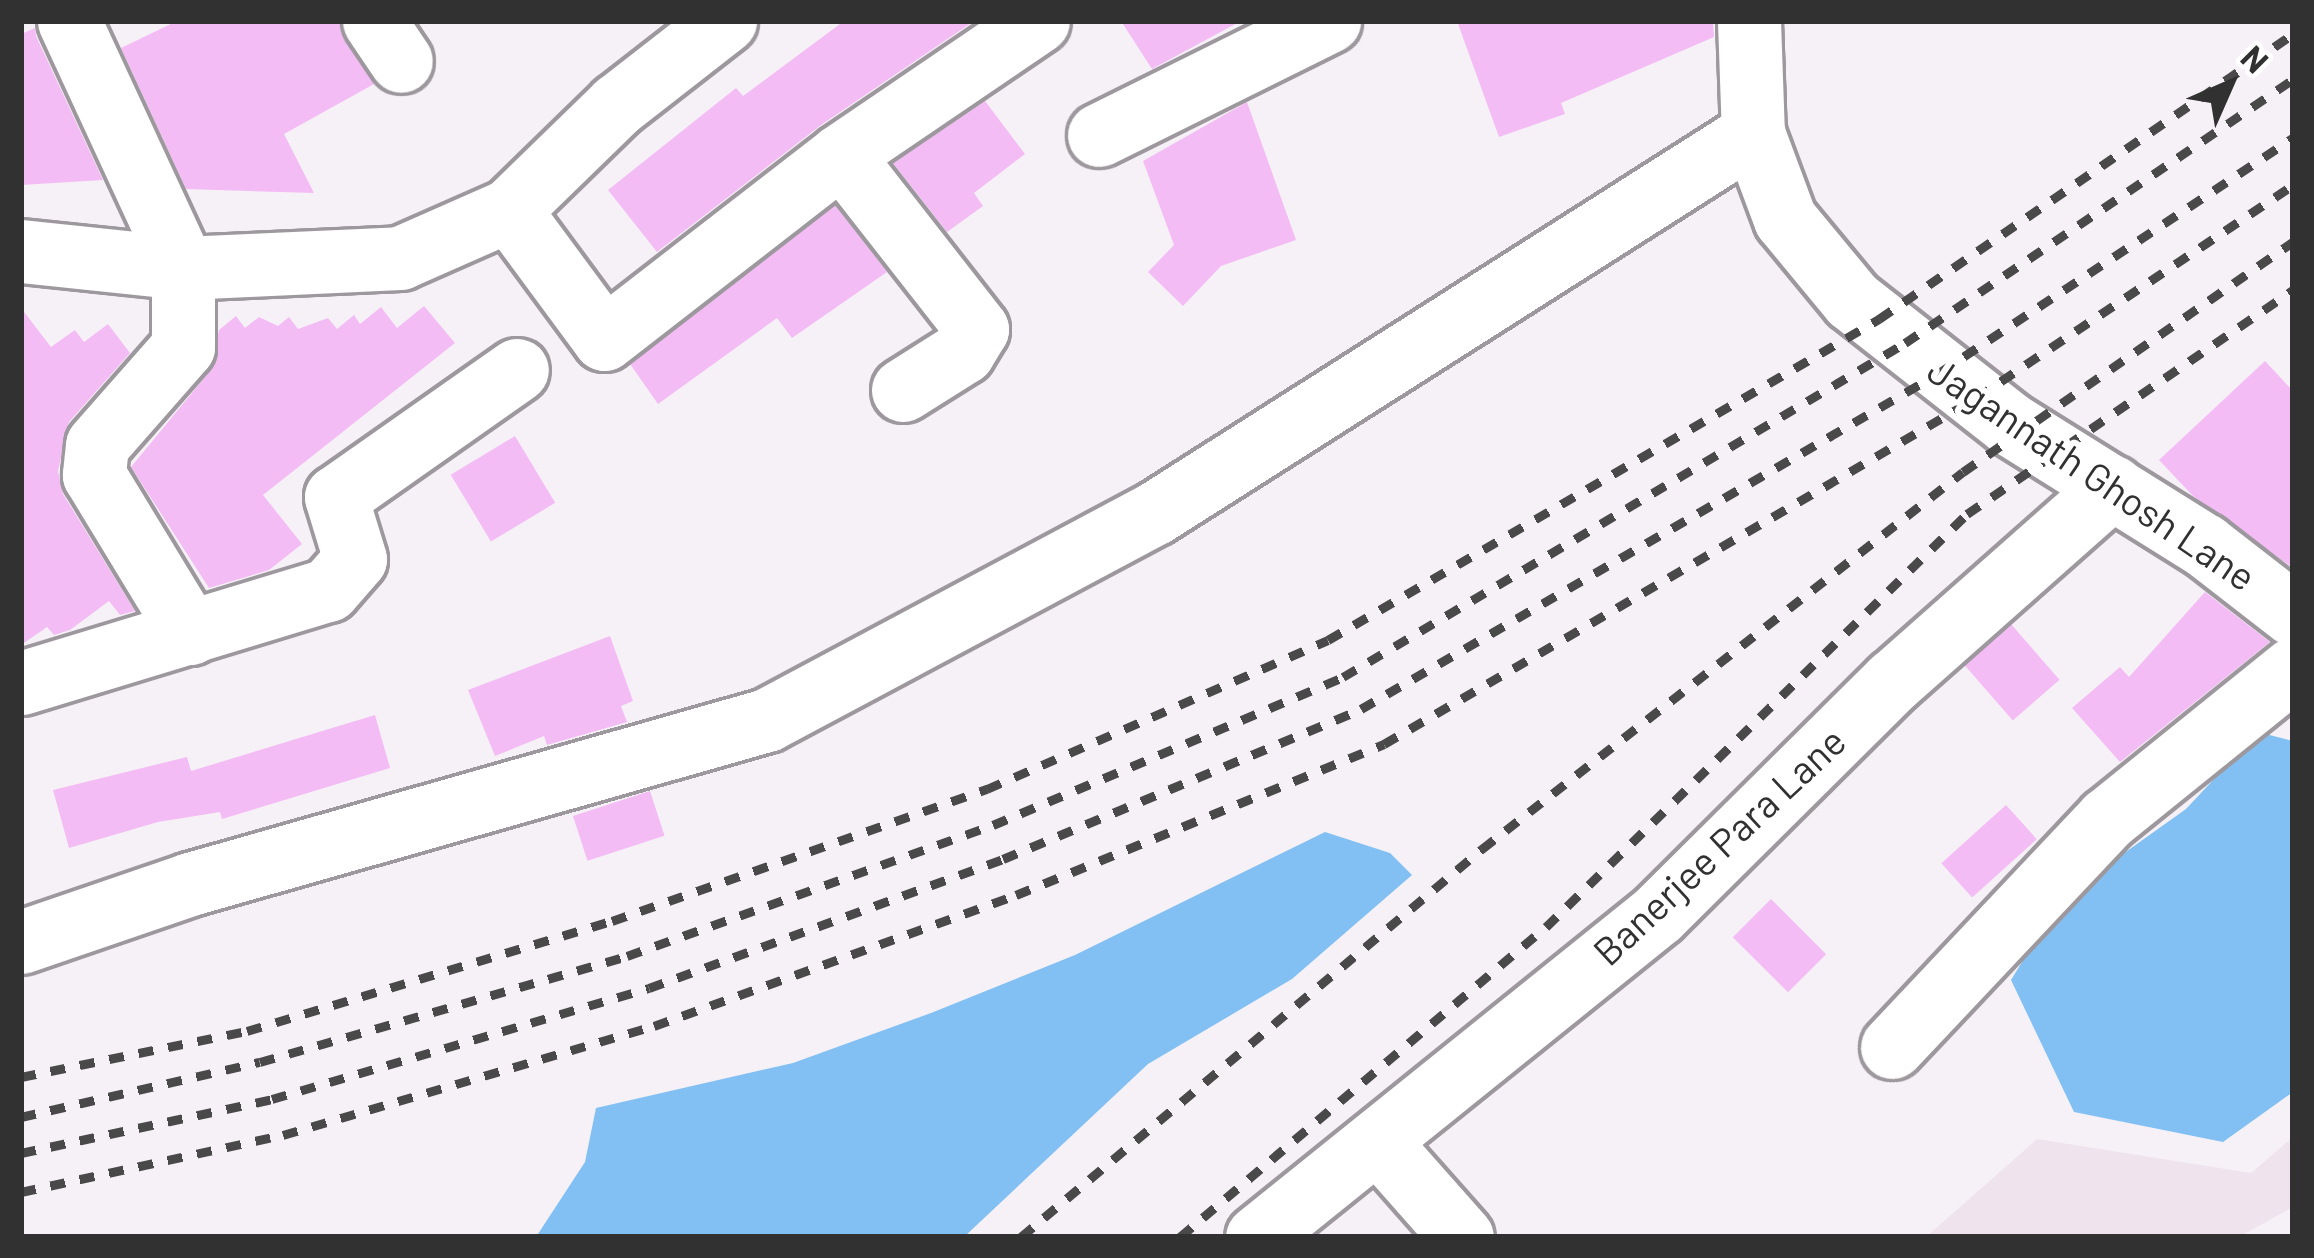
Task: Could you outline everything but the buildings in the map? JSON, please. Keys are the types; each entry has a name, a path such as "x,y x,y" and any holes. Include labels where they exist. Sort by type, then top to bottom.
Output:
{"street":[{"path":"69,21 183,268 183,347 97,445 94,475 190,633"},
{"path":"21,251 183,268 400,258 509,210 617,105 725,21"},
{"path":"509,210 604,339 841,154 1039,21"},
{"path":"1099,135 1255,39 1329,21"},
{"name":"Jagannath Ghosh Lane","path":"1749,21 1753,133 1785,220 1852,299 2010,424 2112,487 2293,614"},
{"path":"21,942 190,884 767,721 1155,513 1753,133"},
{"path":"841,154 977,329 963,352 903,391"},
{"path":"21,683 328,590 356,559 336,497 517,370"},
{"name":"Banerjee Para Lane","path":"1257,1237 1658,914 1893,681 2112,487"},
{"path":"1892,1047 2107,819 2293,669"},
{"path":"1377,1141 1462,1237"}],"shaded area":[{"path":"2293,1137 2293,1207 2239,1237 1926,1237 2037,1139 2251,1173"}],"water":[{"path":"2258,732 2293,741 2293,1092 2223,1142 2074,1112 2011,980 2061,898 2186,809"},
{"path":"1325,832 1390,853 1412,875 1292,979 1148,1064 964,1237 536,1237 585,1162 596,1108 793,1063 931,1013 1075,955"}],"railway":[{"path":"21,1077 247,1031 612,921 987,789 1328,640 1879,319 2293,34"},
{"path":"21,1117 260,1062 627,956 993,825 1343,677 1905,343 2293,79"},
{"path":"21,1153 272,1099 649,988 1003,859 1361,709 1939,373 2293,138"},
{"path":"21,1192 283,1135 654,1026 1016,895 1384,744 1976,398 2293,185"},
{"path":"1021,1237 1482,849 1963,472 2293,242"},
{"path":"1180,1237 1546,927 1967,514 2293,290"}]}
